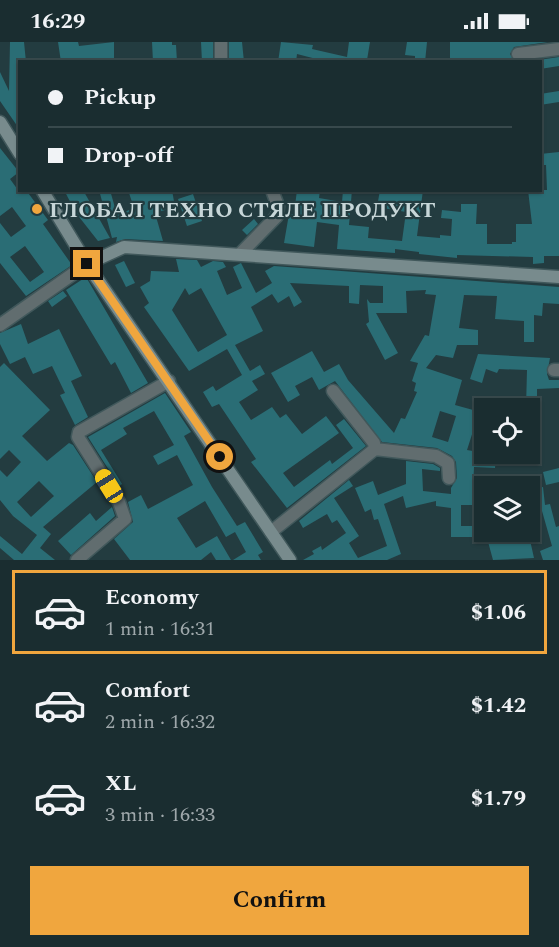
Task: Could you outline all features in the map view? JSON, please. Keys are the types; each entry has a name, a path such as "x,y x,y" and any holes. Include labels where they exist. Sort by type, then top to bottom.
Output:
{"main road":[{"path":"0,122 18,151"},
{"path":"43,192 87,264 290,560"},
{"path":"87,264 124,248 242,254 559,277"}],"street":[{"path":"221,42 221,60"},
{"path":"518,54 559,49"},
{"path":"242,254 277,216 278,206 273,192"},
{"path":"0,325 87,264"},
{"path":"77,560 125,519 120,502 78,437 79,432 169,381"},
{"path":"333,391 374,443 375,450"},
{"path":"271,532 375,450 436,456 448,463 449,478"}],"building":[{"path":"10,42 24,42 26,60 18,60 18,127 0,101 0,72 9,91"},
{"path":"58,42 78,42 79,46 114,42 114,58 61,60"},
{"path":"152,42 172,42 172,45 176,45 177,60 153,60"},
{"path":"201,42 213,42 213,60 202,60"},
{"path":"229,42 242,42 244,60 229,60"},
{"path":"281,42 313,45 312,49 347,57 349,42 370,42 367,60 351,58 352,60 320,60 297,54 296,60 278,60"},
{"path":"407,42 427,42 425,60 415,60 415,56 405,55"},
{"path":"450,42 548,42 514,47 510,54 514,60 450,60"},
{"path":"559,57 559,66 542,69 542,60 539,60"},
{"path":"559,91 559,102 542,105 542,94"},
{"path":"0,148 18,171 10,179 18,192 27,192 48,220 43,224 72,265 26,296 0,263 0,223 11,237 26,226 12,207 0,216","holes":["25,246 44,272 30,282 10,257"]},
{"path":"559,152 559,256 544,256 544,263 533,264 533,257 457,255 457,258 395,249 395,253 337,249 339,225 317,222 314,247 284,243 289,214 294,214 297,192 320,192 319,198 342,202 343,192 352,192 349,225 369,227 368,238 402,241 406,212 377,207 380,192 423,192 417,236 440,238 440,235 451,236 452,219 441,218 442,210 461,212 461,204 477,204 476,224 487,224 487,244 512,244 516,242 516,224 532,224 528,192 547,190 546,165 542,165 542,154"},
{"path":"65,192 84,192 110,238 98,241 76,213"},
{"path":"100,192 111,192 117,215 134,208 129,192 172,192 175,207 155,213 163,241 125,239 116,242 117,237 112,238"},
{"path":"193,194 202,221 187,226 178,199"},
{"path":"254,219 258,224 247,235 242,230"},
{"path":"176,259 197,260 201,267 213,261 223,262 226,267 217,271 227,295 242,288 233,267 241,263 256,293 272,283 265,271 274,266 559,287 559,304 543,303 542,316 534,315 534,342 524,342 524,321 495,319 497,296 464,295 459,328 478,330 478,345 457,345 453,358 436,355 426,368 462,380 455,405 474,410 474,428 467,450 474,451 474,464 495,464 495,468 474,467 474,505 461,505 461,526 474,526 474,537 451,537 451,508 436,506 436,501 406,508 403,496 384,504 401,554 387,560 303,560 314,554 312,551 321,546 322,550 346,533 337,520 332,523 327,514 303,528 299,521 349,480 353,486 334,498 359,536 349,543 358,558 387,546 378,519 374,520 371,509 365,512 355,488 373,481 378,495 406,484 406,461 433,464 440,468 440,471 422,469 423,491 451,494 451,488 457,478 456,462 452,456 437,448 382,442 335,381 319,390 312,377 295,386 300,395 288,402 271,373 312,351 324,372 339,364 348,380 394,433 401,418 405,419 417,392 414,391 416,383 412,381 418,363 410,361 425,335 429,336 436,295 425,294 426,290 406,291 407,313 376,313 398,353 385,360 366,324 369,322 367,299 370,303 383,303 383,286 360,285 359,304 349,303 349,286 290,283 302,302 294,307 289,296 278,303 272,294 251,307 263,331 235,345 250,371 260,365 265,374 252,381 258,390 239,402 251,420 272,407 280,418 286,414 302,434 326,416 339,433 283,473 294,487 330,460 332,464 353,448 336,425 344,419 366,446 287,508 251,462 256,459 219,404 212,407 203,392 213,386 216,391 242,375 227,349 189,371 144,307 149,303 140,287 150,281 151,271 179,272","holes":["185,288 189,295 201,288 227,335 198,352 172,310","440,411 456,416 448,442 432,437"]},
{"path":"124,261 135,283 126,287 115,265"},
{"path":"86,277 148,383 131,393 115,362 111,365 66,290"},
{"path":"63,291 67,296 52,307 48,301"},
{"path":"21,324 28,344 59,329 82,376 71,381 88,417 75,425 60,395 65,393 52,366 33,374 25,357 10,364 0,344 0,333"},
{"path":"478,354 550,358 547,374 549,380 559,380 559,388 537,389 537,398 526,398 527,370 499,369 497,373 486,369 482,383 470,379"},
{"path":"4,363 50,410 22,436 47,461 69,443 73,445 97,482 43,527 51,534 40,548 55,560 14,560 0,548 0,536 22,554 37,535 13,516 0,500 0,470 7,477 21,462 9,450 0,459 0,367","holes":["39,481 54,496 31,517 17,502"]},
{"path":"165,393 191,432 184,436 212,487 237,526 245,522 263,552 258,555 261,560 233,560 246,552 235,532 226,537 205,501 177,518 196,548 217,536 231,560 216,560 211,552 201,560 130,560 114,539 133,522 128,502 141,495 148,509 193,485 177,455 158,465 153,456 174,445 154,411 123,428 127,434 101,450 122,484 119,486 88,437"},
{"path":"559,468 559,482 546,485 543,472"},
{"path":"540,487 543,487 545,505 550,504 556,527 559,526 559,560 543,560 540,551 552,546 542,511 540,511"},
{"path":"112,507 115,516 71,555 58,541 90,513 96,521"},
{"path":"488,542 530,542 534,558 493,560"}],"place":[{"name":"ГЛОБАЛ ТЕХНО СТЯЛЕ ПРОДУКТ","path":"37,209"}],"route":[{"path":"87,264 220,457"}]}
